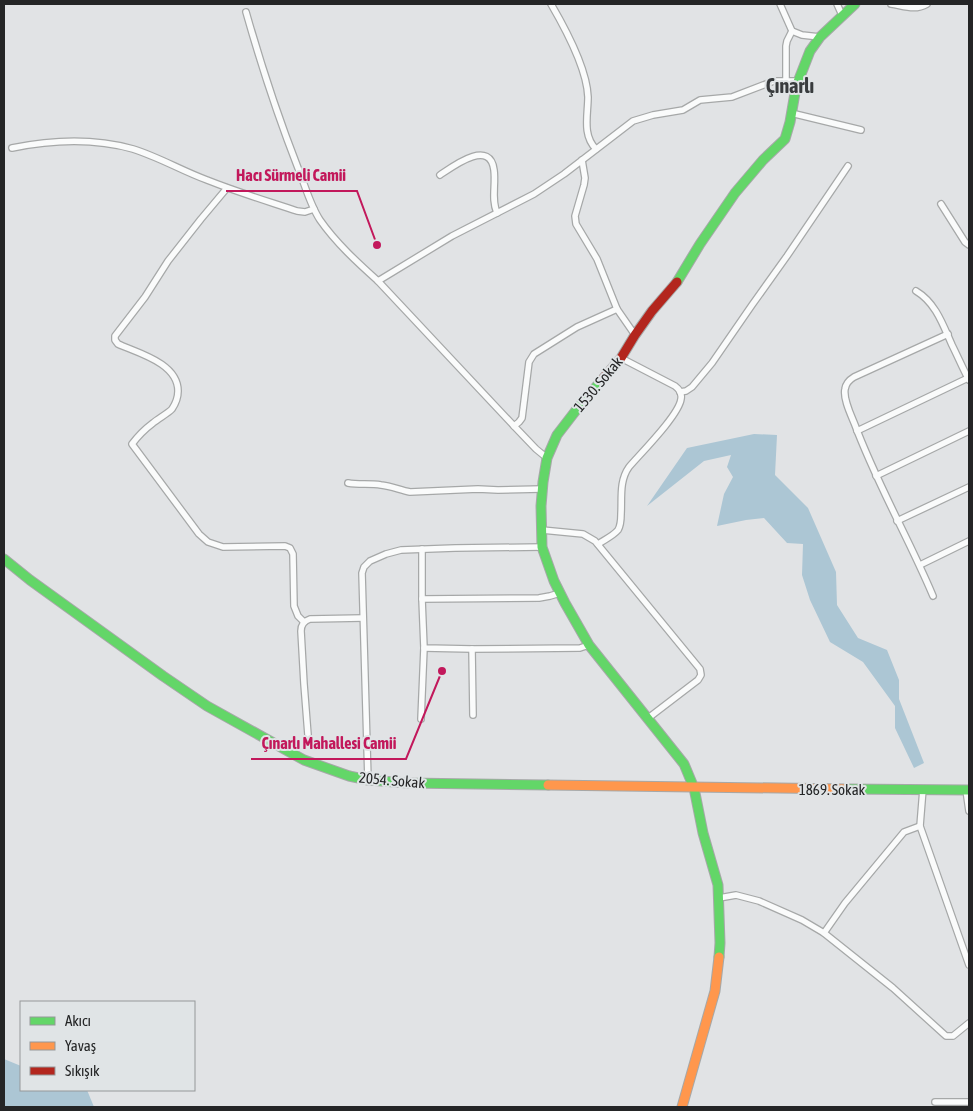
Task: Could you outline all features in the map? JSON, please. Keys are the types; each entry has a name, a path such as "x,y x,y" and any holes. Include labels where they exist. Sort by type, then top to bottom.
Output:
{"street":[{"path":"551,4 573,48 583,75 588,98 586,115 588,134 590,141 596,149"},
{"path":"780,4 792,31 802,35 820,37"},
{"path":"837,4 842,15"},
{"name":"1530. Sokak","path":"682,1107 715,991 719,958 718,885 703,833 694,788 684,764 589,645 565,603 548,566 542,547 542,489 547,458 557,435 621,358 652,311 677,283 700,244 735,193 763,160 785,139 796,87 810,52 820,37 854,4"},
{"path":"891,4 914,8 927,4"},
{"path":"246,12 267,83 293,156 314,209 321,221 362,267 378,281 514,426 547,458"},
{"path":"786,81 786,46 792,31"},
{"path":"378,281 452,236 534,194 564,174 633,121 653,115 683,110 700,100 732,97 774,81 798,81"},
{"path":"791,113 861,130"},
{"path":"12,148 41,143 63,142 115,145 144,153 227,188 297,211 305,212 314,209"},
{"path":"440,174 473,156 488,158 494,170 493,200 497,213"},
{"path":"582,160 585,178 575,216 576,224 597,259 617,309 635,335"},
{"path":"680,392 692,387 712,363 848,166"},
{"path":"227,188 173,254 145,297 115,336 118,344 146,356 166,368 175,378 178,387 177,400 173,407 144,430 132,444 198,534 208,542 223,547 285,546 290,548 293,554 294,606 298,616 304,622"},
{"path":"941,204 964,242 969,245"},
{"path":"857,431 968,379 948,334 931,303 925,296 916,291"},
{"path":"514,426 522,418 529,362 534,354 577,327 617,309"},
{"path":"933,596 920,565 866,455 845,392 849,381 854,377 948,334"},
{"path":"598,544 618,530 621,522 622,485 625,473 667,424 681,400 680,392 675,386 621,358"},
{"path":"876,476 969,431"},
{"path":"348,483 392,486 410,492 542,489"},
{"path":"898,520 969,487"},
{"path":"542,530 583,534 598,544 700,669 701,674 698,680 647,718"},
{"path":"920,565 969,541"},
{"path":"368,780 362,573 365,564 386,554 401,550 542,547"},
{"path":"421,719 424,648 422,549"},
{"name":"2054. Sokak","path":"4,559 162,676 207,706 304,760 349,776 368,780 418,784 694,788"},
{"path":"422,599 539,598 560,593"},
{"path":"308,735 302,625 306,620 313,618 363,618"},
{"path":"424,648 580,648 589,645"},
{"path":"472,649 473,715"},
{"name":"1869. Sokak","path":"694,788 968,790"},
{"path":"923,789 920,826 969,965"},
{"path":"968,790 969,811"},
{"path":"824,933 845,904 904,832 920,826"},
{"path":"718,898 736,895 759,900 802,920 824,933 893,988 946,1036 953,1036 969,1023"},
{"path":"935,1102 969,1102"}],"shaded area":[{"path":"754,434 777,435 775,475 808,508 836,572 837,605 858,638 887,650 899,680 899,699 924,763 914,768 895,728 895,706 863,662 830,642 810,600 802,575 803,544 787,543 764,518 717,526 724,494 733,477 727,467 731,455 704,461 647,506 687,448"},
{"path":"4,1059 20,1066 20,1091 87,1091 94,1107 4,1107"}],"traffic: fast":[{"path":"677,282 735,193 763,160 785,139 796,87 810,51 820,37 855,4"},
{"path":"601,381 557,435 547,458 541,506 542,547 554,581 589,645 684,764 694,788 703,833 718,885 719,957"},
{"path":"4,559 30,580 207,706 304,760 349,776 368,780 408,783 548,785"},
{"path":"846,789 969,790"}],"traffic: slow":[{"path":"548,785 846,789"},
{"path":"682,1107 715,991 719,957"}],"traffic: jam":[{"path":"601,381 621,358 652,311 677,282"}],"place":[{"name":"Hacı Sürmeli Camii","path":"377,245"},
{"name":"Çınarlı Mahallesi Camii","path":"442,671"}],"district":[{"name":"Çınarlı","path":"790,85"}]}
